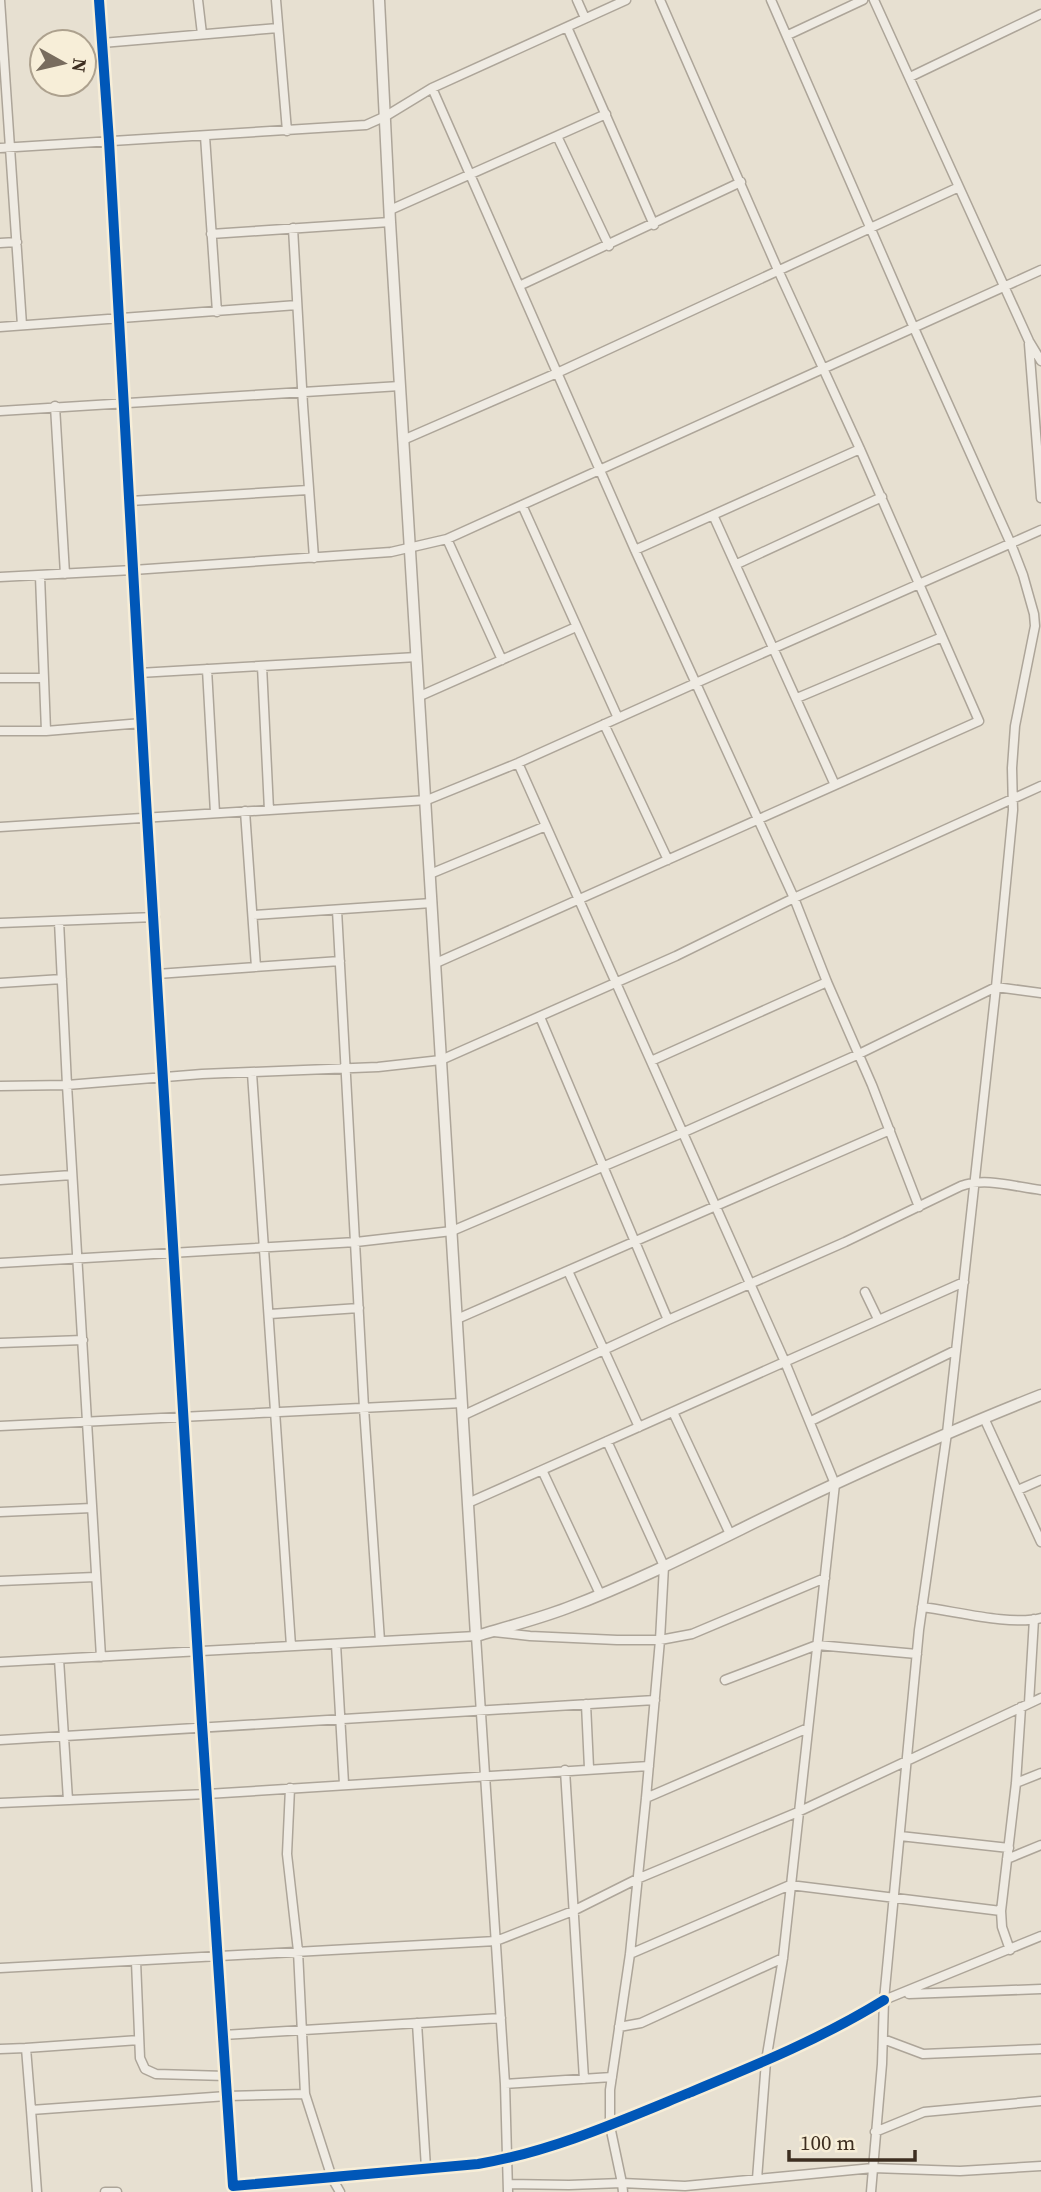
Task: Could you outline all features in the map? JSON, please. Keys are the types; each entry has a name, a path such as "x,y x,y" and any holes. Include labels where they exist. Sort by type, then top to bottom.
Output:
{"street":[{"path":"1,0 22,325"},
{"path":"99,0 202,1726 233,2189 506,2160 610,2126 839,2027 884,2000 1041,1936"},
{"path":"198,0 202,34"},
{"path":"276,0 288,131"},
{"path":"380,0 403,440 505,2084 508,2188 569,2185 685,2186 873,2168 960,2171 1041,2166"},
{"path":"577,0 585,18"},
{"path":"0,148 360,126 386,116 432,88 626,0"},
{"path":"436,963 979,721 882,496 778,270 660,0"},
{"path":"771,0 1011,544 1024,575 1035,618 1041,628"},
{"path":"788,35 863,0"},
{"path":"874,0 1029,341 1041,361"},
{"path":"910,77 1041,14"},
{"path":"566,27 654,225"},
{"path":"102,43 278,29"},
{"path":"432,88 635,550 794,898 919,1207"},
{"path":"390,210 606,114"},
{"path":"205,136 217,312"},
{"path":"557,136 609,246"},
{"path":"519,286 741,182"},
{"path":"403,440 557,373 959,187"},
{"path":"211,234 390,222"},
{"path":"293,228 314,558"},
{"path":"0,243 17,242"},
{"path":"0,577 314,558 411,549 447,539 1041,270"},
{"path":"0,327 297,305"},
{"path":"1029,341 1041,498"},
{"path":"0,411 400,386"},
{"path":"55,406 65,574"},
{"path":"635,550 860,449"},
{"path":"130,501 309,490"},
{"path":"737,564 882,496"},
{"path":"522,505 618,718"},
{"path":"713,515 835,785"},
{"path":"0,827 427,800 518,763 1041,530"},
{"path":"447,539 502,660"},
{"path":"40,576 46,731"},
{"path":"871,2192 884,2000 905,1762 922,1607 947,1433 996,987 1013,797 1015,726 1035,618"},
{"path":"420,696 576,627"},
{"path":"797,698 942,637"},
{"path":"139,673 417,657"},
{"path":"262,666 269,810"},
{"path":"207,669 215,813"},
{"path":"0,678 44,678"},
{"path":"0,731 46,731 142,723"},
{"path":"604,724 668,860"},
{"path":"518,763 811,1421 835,1484 783,1958 765,2061 757,2179"},
{"path":"0,1086 67,1085 378,1067 441,1059 617,983 794,898 1041,786"},
{"path":"245,811 256,967"},
{"path":"430,874 545,826"},
{"path":"253,915 432,903"},
{"path":"337,910 364,1408 380,1642"},
{"path":"0,923 155,917"},
{"path":"59,921 100,1657"},
{"path":"157,974 340,961"},
{"path":"0,984 62,979"},
{"path":"651,1061 827,982"},
{"path":"0,1263 356,1242 452,1231 859,1054 996,987 1041,993"},
{"path":"540,1017 668,1320"},
{"path":"252,1073 291,1646"},
{"path":"457,1319 890,1130"},
{"path":"0,1180 72,1175"},
{"path":"464,1415 973,1182 1041,1190"},
{"path":"568,1271 639,1427"},
{"path":"468,1503 964,1282"},
{"path":"866,1292 878,1319"},
{"path":"270,1314 359,1308"},
{"path":"0,1343 83,1340"},
{"path":"811,1421 956,1350"},
{"path":"0,1662 380,1642 476,1636 492,1632 600,1594 947,1433 1041,1395"},
{"path":"0,1426 462,1403"},
{"path":"673,1412 730,1534"},
{"path":"984,1418 1041,1542"},
{"path":"607,1441 664,1566 646,1798 630,1954 612,2077 610,2126 622,2187"},
{"path":"542,1470 600,1594"},
{"path":"1018,1490 1041,1480"},
{"path":"0,1512 92,1508"},
{"path":"0,1581 95,1577"},
{"path":"492,1632 566,1639 660,1640 692,1634 825,1578"},
{"path":"922,1607 1011,1620 1038,1619 1001,1911 1002,1927 1010,1950"},
{"path":"336,1644 344,1784"},
{"path":"725,1680 817,1644 917,1654"},
{"path":"59,1659 68,1800"},
{"path":"0,1968 496,1941 573,1911 637,1879 798,1812 1041,1698"},
{"path":"0,1740 655,1700"},
{"path":"586,1704 589,1768"},
{"path":"646,1798 808,1728"},
{"path":"0,1803 207,1794 649,1766"},
{"path":"565,1770 584,2079"},
{"path":"1016,1783 1041,1773"},
{"path":"290,1788 287,1854 298,1951 305,2094 332,2178 340,2192"},
{"path":"900,1836 1009,1848"},
{"path":"1007,1859 1040,1849"},
{"path":"630,1954 790,1885 1001,1911"},
{"path":"619,2027 641,2023 783,1958"},
{"path":"136,1961 142,2064 150,2072 180,2076 226,2076"},
{"path":"899,1995 1041,1989"},
{"path":"223,2035 500,2018"},
{"path":"417,2023 426,2168"},
{"path":"883,2039 923,2054 1041,2049"},
{"path":"0,2049 139,2040"},
{"path":"26,2048 37,2192"},
{"path":"505,2084 612,2077"},
{"path":"31,2110 227,2096 305,2094"},
{"path":"875,2132 924,2112 1041,2101"},
{"path":"669,2192 685,2186"},
{"path":"105,2192 117,2192"}],"cycle path":[{"path":"99,0 202,1724 233,2186 478,2164 531,2152 609,2125 762,2062 836,2027 884,2000"}]}
